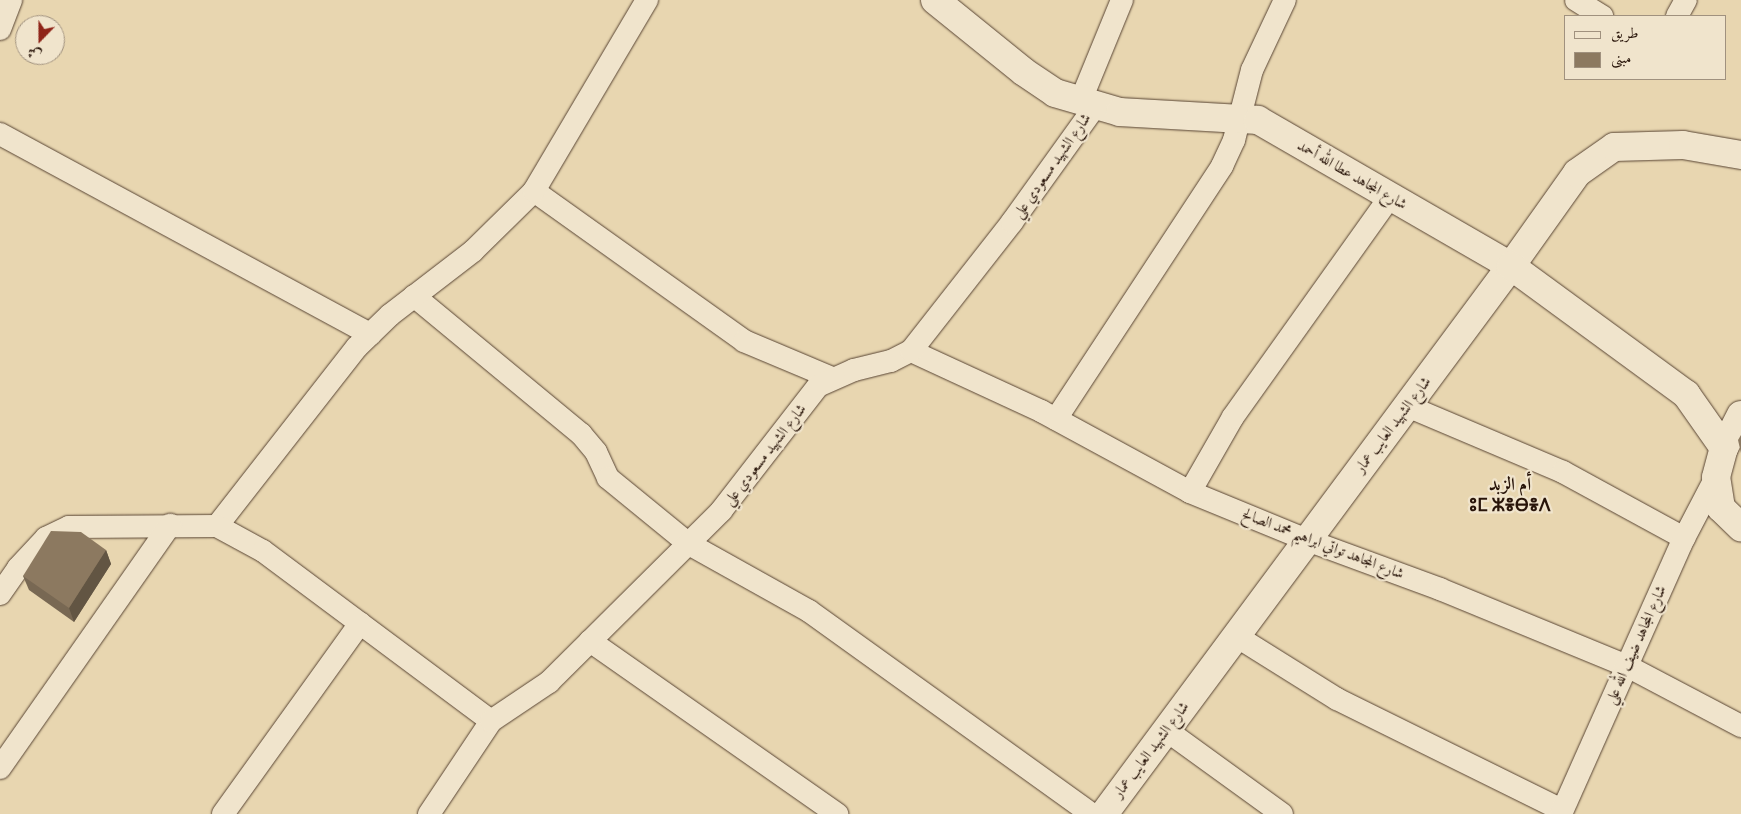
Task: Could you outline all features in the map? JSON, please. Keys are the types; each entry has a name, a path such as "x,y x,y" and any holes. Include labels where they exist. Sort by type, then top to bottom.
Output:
{"street":[{"path":"0,28 11,0"},
{"path":"217,526 357,347 414,296 473,250 534,191 647,0"},
{"name":"شارع المجاهد عطا الله أحمد","path":"935,0 1055,93 1120,112 1258,120 1511,266 1686,394 1724,448"},
{"name":"شارع الشهيد مسعودي علي","path":"428,814 491,721 548,682 721,511 818,386 832,378 891,361 911,351 1012,222 1088,102 1122,0"},
{"path":"1056,420 1222,166 1234,140 1252,70 1285,0"},
{"path":"1576,0 1600,15"},
{"path":"1677,15 1686,0"},
{"path":"0,134 370,334"},
{"name":"شارع الشهيد العايب عمار","path":"1104,814 1511,266 1577,173 1614,147 1683,144 1741,155"},
{"path":"534,191 744,341 832,378"},
{"path":"1190,492 1234,417 1390,197"},
{"path":"414,296 581,434 596,452 608,478 688,544 809,611 1092,814"},
{"name":"شارع المجاهد تواتي ابراهيم محمد الصالح","path":"911,351 1056,420 1190,492 1307,540 1440,589 1627,666 1741,726"},
{"path":"1407,406 1563,472 1684,538"},
{"path":"1741,416 1724,448 1716,477 1721,508 1741,527"},
{"name":"شارع المجاهد ضيف الله علي","path":"1562,812 1684,538 1716,477"},
{"path":"0,768 170,526"},
{"path":"0,594 18,568 46,538 69,527 217,526 263,551 491,721"},
{"path":"223,814 360,623"},
{"path":"1236,636 1337,700 1562,812"},
{"path":"590,641 837,814"},
{"path":"1166,730 1282,814"}],"building":[{"path":"1741,435 1741,453 1738,440"},
{"path":"51,531 81,532 106,550 69,608 23,576"}],"district":[{"name":"أم الزبد ⵓⵎ ⵣⴻⴱⴻⴷ","path":"1510,496"}]}
